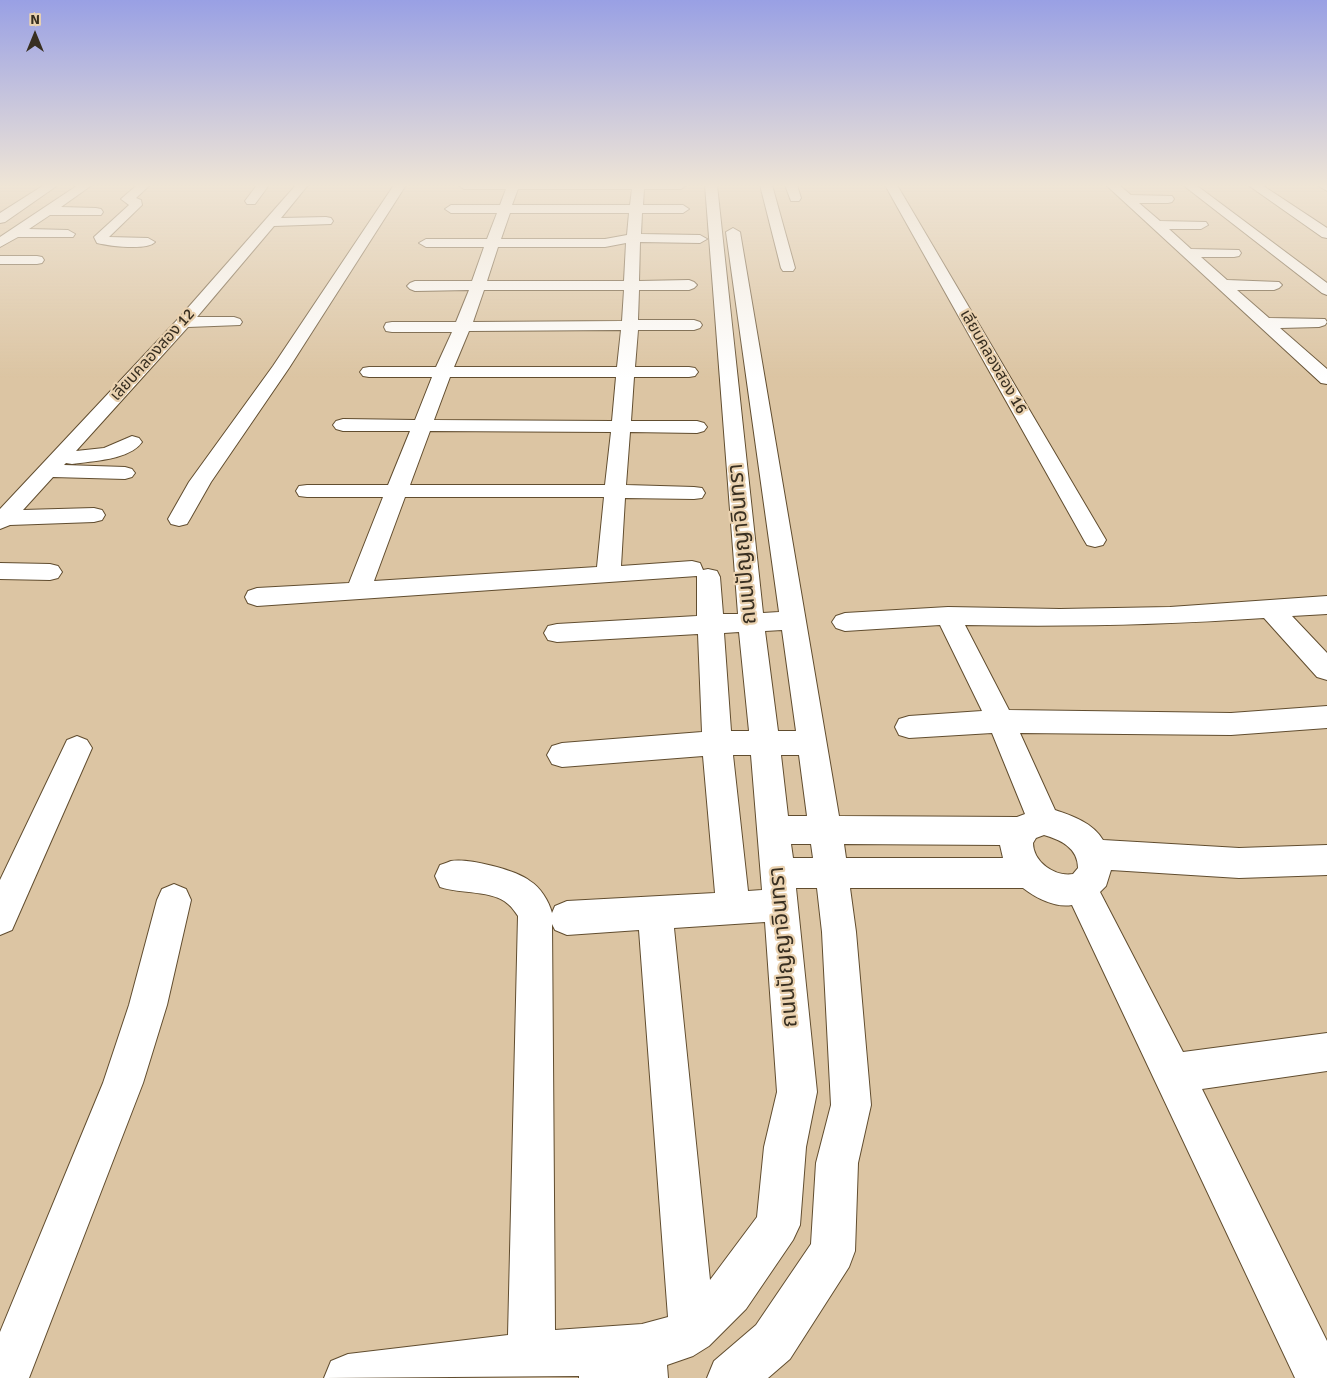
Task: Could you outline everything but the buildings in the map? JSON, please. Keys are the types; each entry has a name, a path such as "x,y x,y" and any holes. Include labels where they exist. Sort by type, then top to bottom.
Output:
{"street":[{"name":"เลียบคลองสอง 12","path":"2,520 184,322 247,249"},
{"path":"179,519 200,482 286,360 358,249"},
{"path":"358,591 443,371 462,328 490,249"},
{"path":"608,573 619,427 630,324 633,249"},
{"name":"ถนนปัญญาอินทรา","path":"718,249 794,621 813,743 839,932 850,1105 837,1164 833,1251 773,1342 730,1378"},
{"name":"ถนนปัญญาอินทรา","path":"348,1378 531,1356 623,1364 676,1339 692,1328 730,1293 778,1225 785,1147 797,1092 774,830 750,622 718,249"},
{"path":"783,249 788,268"},
{"name":"เลียบคลองสอง 16","path":"928,249 1095,540"},
{"path":"1184,249 1265,323 1320,366 1327,379"},
{"path":"1274,249 1327,290"},
{"path":"1188,253 1234,253"},
{"path":"0,260 37,260"},
{"path":"415,286 689,285"},
{"path":"1224,286 1274,285"},
{"path":"184,322 234,322"},
{"path":"1265,323 1319,322"},
{"path":"392,328 630,324 694,325"},
{"path":"369,372 689,372"},
{"path":"343,425 697,427"},
{"path":"53,464 109,453 132,442"},
{"path":"53,464 125,473"},
{"path":"307,491 614,491 694,493"},
{"path":"2,520 94,515"},
{"path":"0,571 50,572"},
{"path":"257,597 608,573 700,573 711,624 717,743 733,908"},
{"path":"845,622 948,616 1132,617 1271,610 1327,605"},
{"path":"1271,610 1327,670"},
{"path":"948,616 1001,721 1032,826"},
{"path":"557,633 794,621"},
{"path":"909,727 1001,721 1231,724 1327,717"},
{"path":"562,755 717,743 813,743"},
{"path":"0,918 76,748"},
{"path":"1032,826 1016,840 1016,851 1020,862 1029,873 1041,882 1054,888 1069,890 1087,871 1218,864 1295,863 1327,860"},
{"path":"774,830 825,831 1063,826 1081,838 1087,871 1173,1073 1317,1356"},
{"path":"567,918 733,908 779,889 832,874 1029,873"},
{"path":"452,876 496,881 519,892 535,911 531,1356"},
{"path":"5,1378 123,1083 148,1005 174,900"},
{"path":"655,912 692,1328"},
{"path":"1173,1073 1327,1052"}]}
